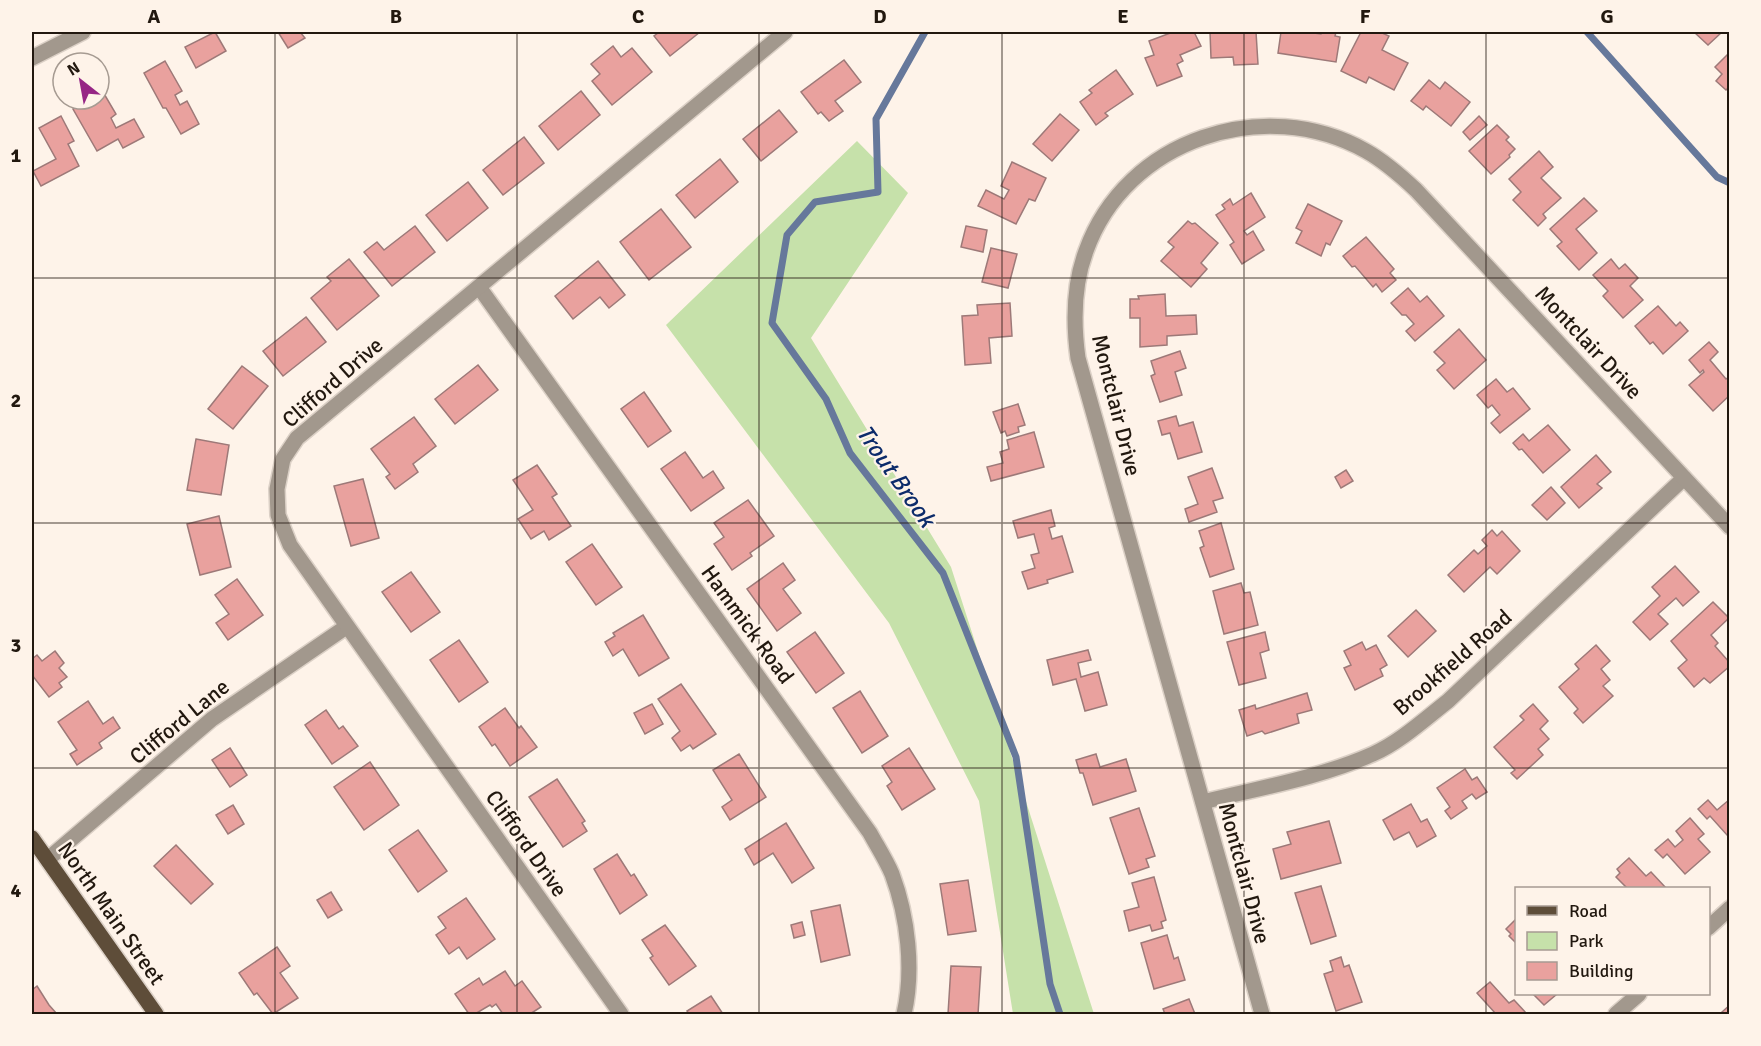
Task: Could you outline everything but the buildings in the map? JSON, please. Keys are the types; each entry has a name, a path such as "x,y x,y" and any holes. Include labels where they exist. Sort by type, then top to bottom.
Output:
{"main road":[{"name":"North Main Street","path":"32,838 156,1014"}],"street":[{"path":"32,58 83,32"},
{"name":"Clifford Drive","path":"621,1014 290,545 278,516 277,489 283,459 297,438 785,32"},
{"name":"Montclair Drive","path":"1262,1014 1078,358 1075,337 1078,284 1086,251 1095,231 1121,193 1153,164 1172,152 1208,135 1238,127 1254,126 1310,131 1347,142 1367,151 1416,190 1730,527"},
{"name":"Hammick Road","path":"479,287 870,833 892,874 904,919 909,959 904,1014"},
{"name":"Brookfield Road","path":"1203,802 1329,770 1374,754 1410,731 1448,701 1684,478"},
{"name":"Clifford Lane","path":"48,859 212,719 346,627"},
{"path":"1710,926 1730,909"},
{"path":"1616,1014 1637,995"}],"green space":[{"path":"857,141 908,193 811,338 951,567 1094,1014 1013,1014 979,801 889,623 666,325"}],"waterway":[{"name":"Trout Brook","path":"925,32 876,119 878,192 815,202 787,235 772,323 826,399 850,453 943,573 1016,757 1050,984 1060,1014"},
{"name":"Trout Brook","path":"1587,32 1717,177 1730,183"}]}
